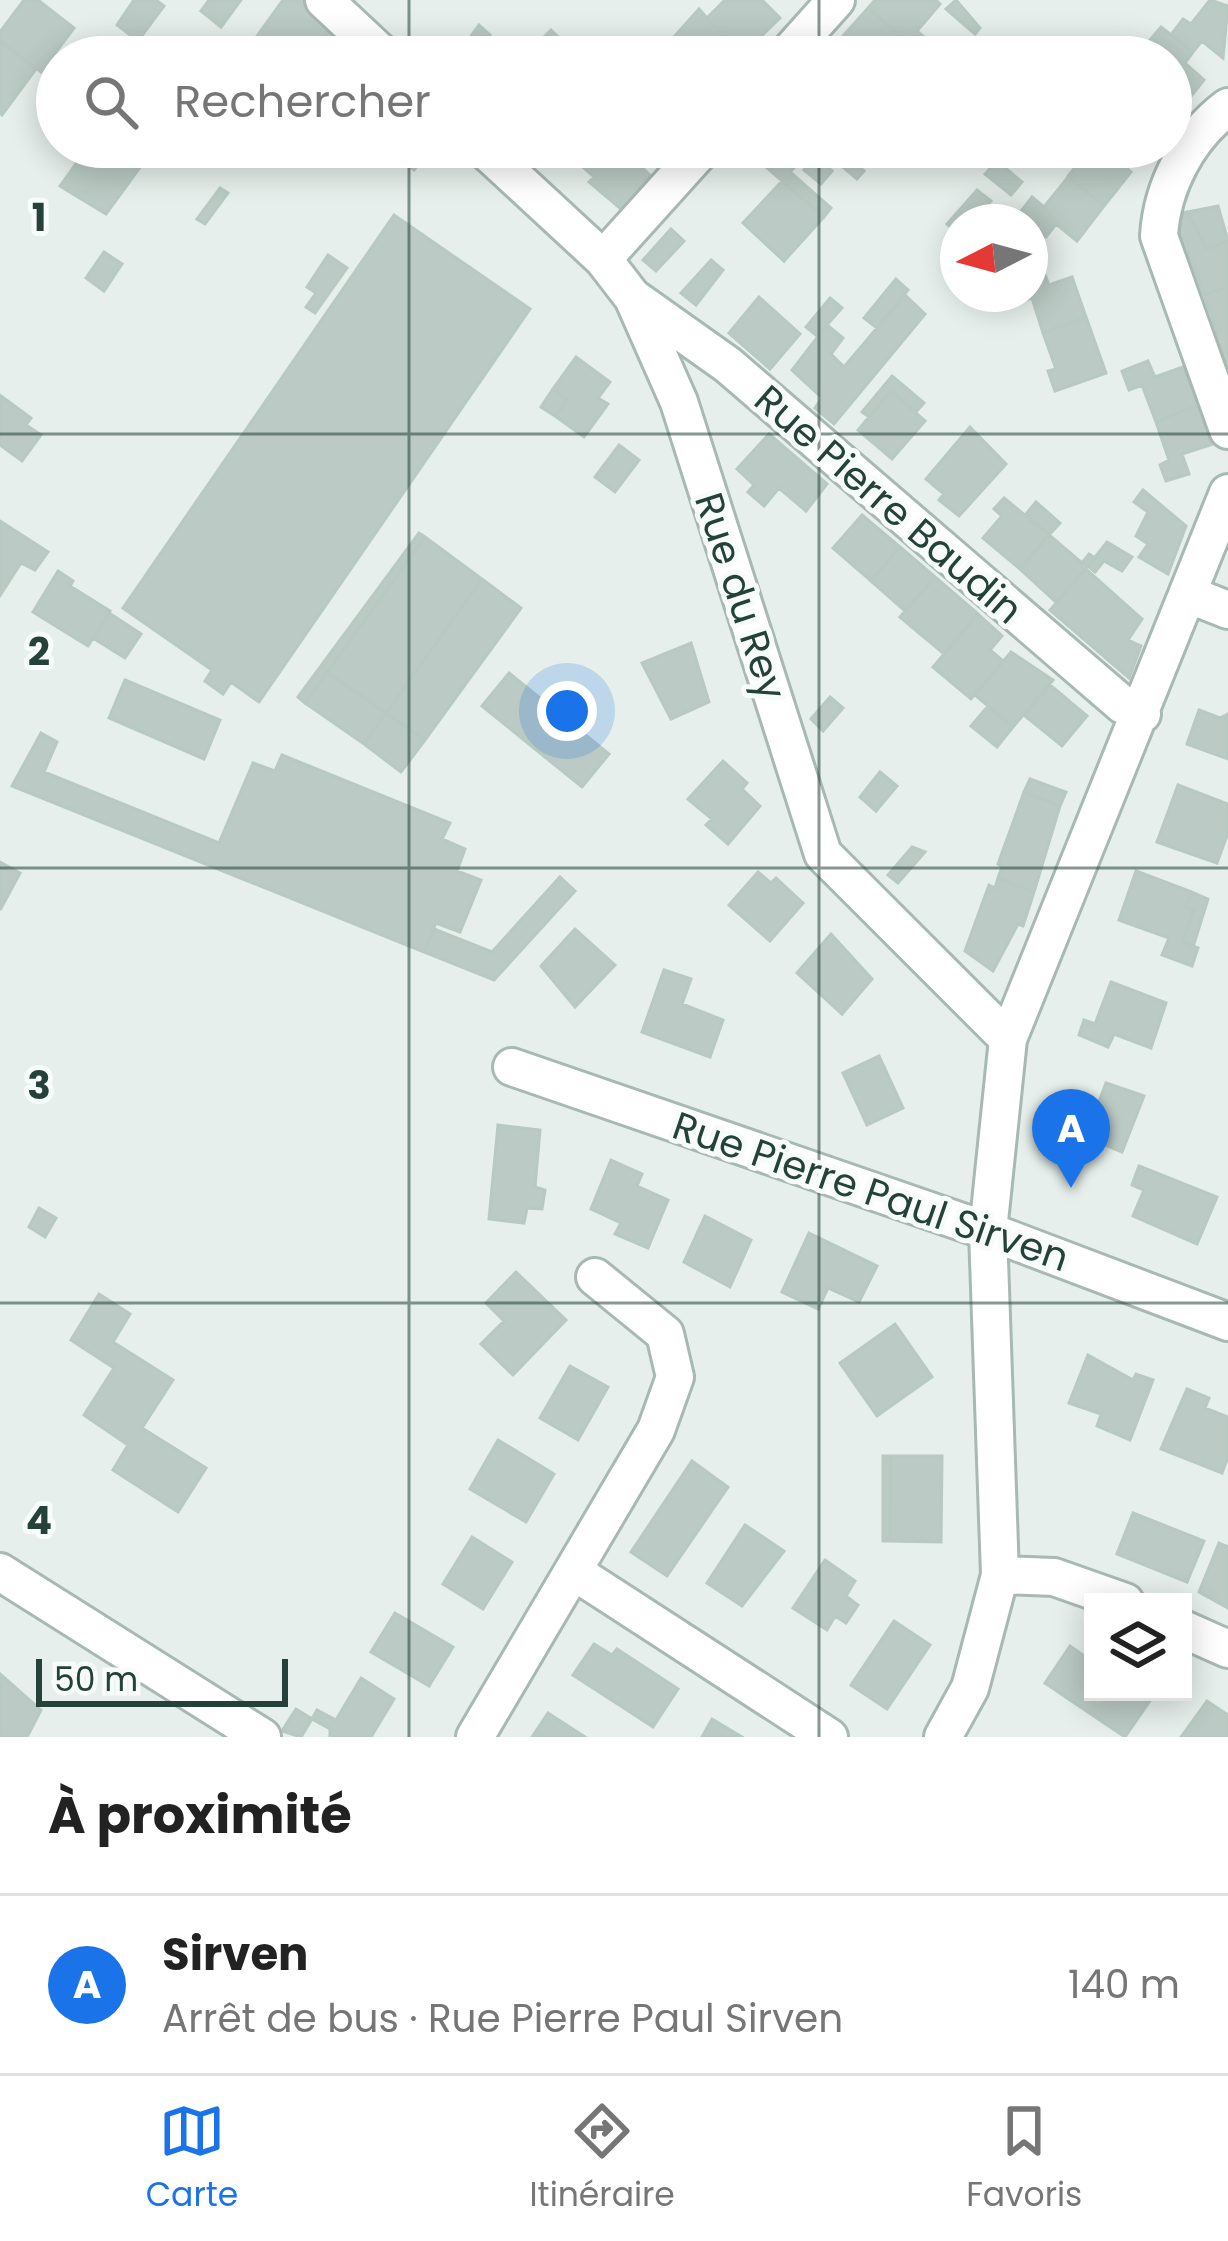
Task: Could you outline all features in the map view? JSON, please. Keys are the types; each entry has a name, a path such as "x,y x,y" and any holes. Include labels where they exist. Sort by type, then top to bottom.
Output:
{"street":[{"path":"324,0 363,36"},
{"path":"804,36 836,0"},
{"path":"1192,145 1228,107"},
{"name":"Rue du Rey","path":"504,168 603,260 633,298 671,383 824,854 1008,1039"},
{"path":"603,260 685,168"},
{"path":"1178,168 1161,212 1160,236 1228,430"},
{"name":"Rue Pierre Baudin","path":"633,298 712,353 1123,705 1142,714"},
{"path":"671,383 675,366 685,358 712,353"},
{"path":"943,1737 970,1688 1000,1575 988,1231 1008,1039 1228,493"},
{"path":"1190,595 1228,610"},
{"name":"Rue Pierre Paul Sirven","path":"512,1067 988,1231 1228,1322"},
{"path":"476,1737 656,1430 675,1376 665,1334 595,1277"},
{"path":"0,1572 262,1737"},
{"path":"575,1573 829,1737"},
{"path":"1000,1575 1054,1577 1099,1593"},
{"path":"1192,1633 1228,1649"}],"building":[{"path":"24,0 38,0 74,28 68,36 36,36 36,68 0,41 0,32"},
{"path":"134,0 156,0 164,6 142,36 131,36 117,25"},
{"path":"209,0 241,0 221,27 201,11"},
{"path":"283,0 306,0 332,25 324,36 257,36"},
{"path":"725,0 762,0 780,18 762,36 725,36 707,18"},
{"path":"875,0 936,0 940,4 917,31 923,36 901,36 868,8"},
{"path":"956,0 980,28 975,34 946,9"},
{"path":"1210,0 1228,6 1223,58 1202,41 1193,52 1192,36 1171,35 1183,19 1191,24"},
{"path":"868,8 901,36 843,36"},
{"path":"699,9 725,36 675,36"},
{"path":"332,25 343,36 324,36"},
{"path":"479,25 490,35 489,36 471,36"},
{"path":"0,41 36,69 2,115 0,113"},
{"path":"1192,69 1204,80 1192,95"},
{"path":"73,168 140,168 106,214 60,186"},
{"path":"584,168 642,168 651,176 622,210 589,182 594,177"},
{"path":"767,168 794,168 790,172 831,208 824,217"},
{"path":"829,168 832,171 821,184 804,170"},
{"path":"844,168 860,168 864,171 857,179"},
{"path":"991,168 1005,168 1022,182 1011,195 985,174"},
{"path":"1075,168 1126,168 1131,172 1104,206 1068,176"},
{"path":"1068,177 1104,206 1077,241 1056,224 1048,234 1046,204"},
{"path":"782,181 824,217 784,261 743,223"},
{"path":"220,188 228,193 205,224 197,219"},
{"path":"977,190 991,201 988,204 965,204"},
{"path":"1218,206 1228,241 1207,249 1187,212"},
{"path":"1187,212 1207,249 1228,241 1228,287 1204,295 1191,260 1182,263 1172,218"},
{"path":"394,215 530,309 259,702 231,682 223,694 205,681 212,670 123,608"},
{"path":"671,229 684,241 656,271 643,260"},
{"path":"104,252 122,264 104,291 86,278"},
{"path":"328,255 347,268 315,313 306,307 316,293 307,287"},
{"path":"711,260 723,270 696,305 681,293"},
{"path":"1072,277 1086,317 1043,333 1036,312 1048,312 1048,282"},
{"path":"896,279 908,290 877,328 864,318"},
{"path":"1228,287 1228,369 1221,371 1209,336 1217,332 1204,295"},
{"path":"905,295 925,314 834,424 815,408 822,398 792,370 827,325 843,338 831,354 844,367"},
{"path":"759,297 800,334 770,369 729,333"},
{"path":"830,298 842,308 817,336 806,327"},
{"path":"1086,317 1106,373 1055,391 1048,371 1056,369 1043,333"},
{"path":"576,357 610,382 598,398 608,404 584,437 555,416 568,400 553,389"},
{"path":"1148,361 1155,377 1183,367 1198,405 1156,422 1142,385 1129,390 1122,371"},
{"path":"892,376 924,403 916,412 891,391 869,417 862,412"},
{"path":"553,389 568,400 555,416 541,407"},
{"path":"891,391 925,421 892,459 858,430"},
{"path":"1,396 31,418 26,425 41,435 22,461 0,445"},
{"path":"1198,405 1213,444 1182,454 1189,474 1166,481 1160,465 1169,460 1156,422"},
{"path":"970,427 1006,464 959,516 939,500 944,494 926,479"},
{"path":"769,434 827,484 806,511 779,488 764,506 748,492 754,485 737,469"},
{"path":"619,445 639,460 615,492 595,477"},
{"path":"1143,490 1186,526 1168,574 1139,557 1148,544 1136,536 1148,512 1134,502"},
{"path":"1004,498 1049,535 1020,569 983,538 1002,516 994,509"},
{"path":"1036,502 1060,523 1049,535 1026,514"},
{"path":"862,515 900,547 871,581 833,548"},
{"path":"0,521 48,552 35,570 21,563 1,594"},
{"path":"419,533 425,537 305,703 298,697"},
{"path":"1049,535 1082,563 1089,554 1095,558 1056,602 1020,569"},
{"path":"425,537 482,579 386,713 327,672"},
{"path":"1107,542 1132,557 1122,571 1104,561 1095,572 1088,566"},
{"path":"900,547 935,577 905,611 871,581"},
{"path":"1086,569 1142,619 1128,640 1141,646 1129,678 1050,610"},
{"path":"58,571 73,581 70,586 110,611 88,646 33,612"},
{"path":"935,577 978,614 944,654 900,617"},
{"path":"482,579 521,608 425,740 386,713"},
{"path":"109,613 141,634 125,658 93,638"},
{"path":"978,614 1002,636 990,650 1003,661 971,699 933,667"},
{"path":"691,643 709,702 671,719 642,663"},
{"path":"1011,652 1053,680 1013,727 975,695"},
{"path":"327,672 386,713 364,744 305,703"},
{"path":"509,673 609,754 582,787 482,706"},
{"path":"125,680 220,720 204,759 109,718"},
{"path":"1050,685 1087,716 1062,746 1024,715"},
{"path":"830,697 843,708 823,731 811,719"},
{"path":"988,706 1013,727 997,747 971,726"},
{"path":"1199,710 1220,718 1228,714 1228,759 1187,744"},
{"path":"386,713 425,740 401,772 364,744"},
{"path":"41,733 57,742 44,772 219,843 253,763 275,771 282,755 450,823 442,839 465,849 457,871 481,880 460,932 436,923 424,952 12,786"},
{"path":"723,761 747,783 742,789 760,806 728,844 706,825 712,819 688,799"},
{"path":"880,772 897,786 876,811 860,797"},
{"path":"1030,779 1066,792 1060,806 1024,792"},
{"path":"1178,785 1228,804 1228,833 1217,863 1157,842"},
{"path":"1024,792 1060,806 1034,892 998,878 1002,867 998,864"},
{"path":"912,847 925,852 898,883 888,875"},
{"path":"0,862 20,873 0,910"},
{"path":"1136,871 1192,892 1186,907 1194,910 1182,942 1198,948 1192,966 1162,955 1169,938 1119,920"},
{"path":"758,872 771,883 776,878 803,903 770,941 729,905"},
{"path":"560,877 575,891 494,980 424,952 434,929 492,952"},
{"path":"998,878 1034,892 1023,926 1018,924 993,971 965,951 989,885 995,888"},
{"path":"1192,892 1208,899 1193,947 1182,942 1194,910 1186,907"},
{"path":"575,929 615,965 575,1007 541,966"},
{"path":"831,934 872,979 842,1014 797,973"},
{"path":"664,970 691,979 682,1004 723,1020 710,1057 642,1032"},
{"path":"1111,982 1166,1003 1151,1048 1114,1034 1108,1047 1079,1035 1084,1020 1095,1024"},
{"path":"879,1056 903,1108 867,1125 843,1073"},
{"path":"1106,1083 1144,1096 1122,1152 1086,1137"},
{"path":"498,1125 540,1130 535,1187 545,1190 542,1209 527,1208 524,1223 489,1219"},
{"path":"611,1160 642,1174 637,1186 668,1200 648,1248 615,1234 621,1223 591,1209"},
{"path":"1139,1166 1217,1197 1197,1244 1133,1216 1144,1190 1132,1185"},
{"path":"39,1208 56,1218 45,1237 29,1227"},
{"path":"705,1216 751,1240 730,1287 684,1262"},
{"path":"809,1233 877,1266 859,1302 828,1288 818,1309 782,1292"},
{"path":"516,1272 566,1320 513,1375 481,1344 504,1321 486,1303"},
{"path":"99,1294 130,1314 113,1342 173,1380 142,1428 206,1468 178,1512 113,1470 128,1445 84,1415 114,1368 71,1340"},
{"path":"895,1324 932,1377 877,1416 840,1363"},
{"path":"1088,1355 1133,1380 1136,1374 1153,1380 1130,1440 1097,1426 1101,1414 1069,1403"},
{"path":"570,1366 608,1387 578,1440 540,1418"},
{"path":"1187,1389 1209,1398 1205,1408 1228,1417 1228,1457 1222,1473 1161,1449"},
{"path":"498,1440 554,1474 526,1522 470,1489"},
{"path":"883,1456 891,1456 890,1541 883,1541"},
{"path":"891,1456 942,1456 941,1542 890,1541"},
{"path":"692,1461 728,1487 667,1576 631,1552"},
{"path":"1133,1513 1204,1541 1187,1582 1117,1554"},
{"path":"745,1525 784,1551 742,1606 707,1583"},
{"path":"472,1537 512,1562 483,1609 443,1584"},
{"path":"1219,1543 1228,1547 1228,1608 1199,1592"},
{"path":"825,1560 855,1581 846,1596 858,1605 846,1623 835,1616 827,1630 793,1608"},
{"path":"395,1613 453,1647 429,1686 371,1652"},
{"path":"894,1621 930,1645 887,1709 851,1685"},
{"path":"594,1644 612,1655 617,1649 678,1689 653,1727 573,1675"},
{"path":"1070,1646 1084,1656 1084,1701 1150,1701 1125,1737 1045,1683"},
{"path":"0,1674 41,1710 27,1737 0,1737"},
{"path":"361,1678 394,1699 371,1737 330,1737 330,1729 312,1719 317,1710 336,1720"},
{"path":"1207,1701 1228,1715 1228,1737 1181,1737"},
{"path":"296,1709 312,1719 301,1737 282,1731"},
{"path":"548,1713 585,1737 532,1737"},
{"path":"712,1719 742,1737 702,1737"}],"place":[{"name":"Sirven","path":"1071,1188"}]}
